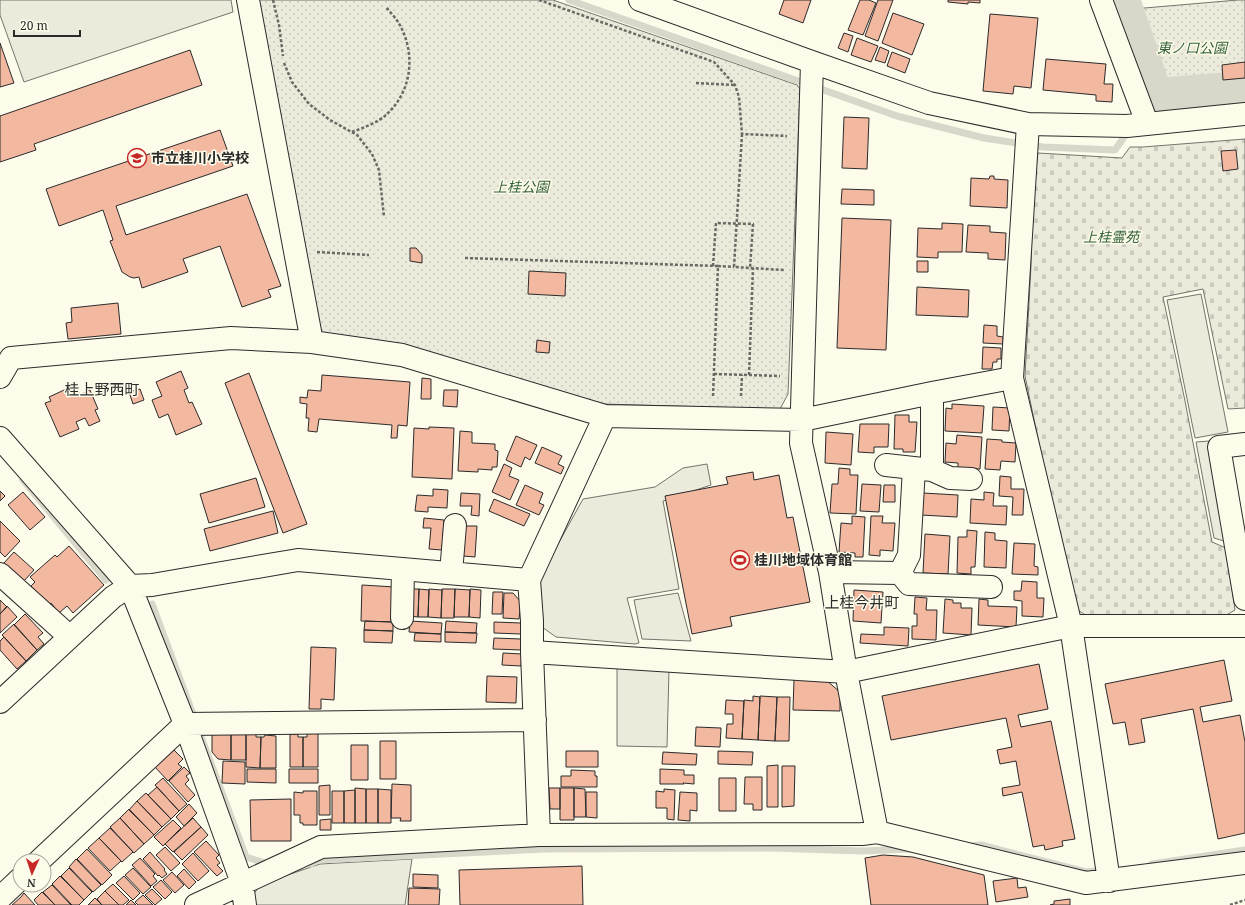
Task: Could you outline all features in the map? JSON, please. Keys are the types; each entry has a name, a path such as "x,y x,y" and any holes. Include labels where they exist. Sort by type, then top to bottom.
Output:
{"street":[{"path":"248,0 312,342"},
{"path":"640,0 811,77 929,103 1027,136 1245,114"},
{"path":"1101,0 1148,123"},
{"path":"811,77 801,442 830,572 846,672 877,832"},
{"path":"1027,136 1012,378 1071,626 1109,881"},
{"path":"0,378 6,351 231,338 312,342 402,355 605,416 802,420 1012,378"},
{"path":"900,573 909,555 923,469 932,393"},
{"path":"539,835 532,621 529,580 605,416"},
{"path":"0,438 130,586 185,724 242,882 245,905"},
{"path":"1245,444 1219,448 1245,599"},
{"path":"886,465 923,469 950,478 971,479"},
{"path":"451,573 455,525"},
{"path":"0,702 113,596 130,586 152,585 298,560 529,580"},
{"path":"402,618 403,569"},
{"path":"830,572 900,573 909,584 991,587"},
{"path":"0,574 70,637"},
{"path":"532,652 846,672 1071,626 1245,626"},
{"path":"48,853 185,724 535,720"},
{"path":"196,905 242,882 320,847 539,835 862,834 877,832 1086,883 1245,863"},
{"path":"0,898 12,887"}],"path":[{"path":"273,0 279,25 284,63 292,82 309,104 330,120 357,135 372,154 379,170 384,217"},
{"path":"539,0 714,62 734,85 739,98 742,134 734,267"},
{"path":"351,132 372,124 387,115 399,101 407,85 410,65 409,49 404,33 397,21 386,8"},
{"path":"696,83 734,85"},
{"path":"742,134 810,137"},
{"path":"713,266 716,223 753,224 749,375"},
{"path":"295,253 320,252 369,254"},
{"path":"465,258 718,266 806,271"},
{"path":"712,418 718,266"},
{"path":"714,374 759,374 803,377"},
{"path":"1230,905 1245,900"}],"green space":[{"path":"0,0 231,0 233,12 24,82 0,15"},
{"name":"上桂公園","path":"258,0 553,0 797,85 800,89 788,394 780,409 603,404 399,346 331,339 317,330"},
{"name":"東ノ口公園","path":"1245,0 1245,88 1163,95 1153,87 1129,13 1133,9"},
{"name":"上桂霊苑","path":"1245,139 1245,408 1228,409 1203,289 1163,297 1212,542 1226,548 1235,610 1223,617 1087,616 1073,607 1025,376 1031,266 1032,192 1038,153 1122,158 1130,147"},
{"path":"707,464 711,485 663,501 679,589 627,598 639,643 635,644 556,637 542,627 539,591 541,575 583,499 655,487 683,468"}],"shaded area":[{"path":"1201,294 1228,432 1195,438 1167,300"},
{"path":"1209,441 1227,542 1214,538 1196,442"},
{"path":"678,593 691,641 642,639 634,600"},
{"path":"617,665 669,669 667,747 617,746"},
{"path":"412,859 405,905 252,905 251,898 261,884 320,864"}],"building":[{"path":"784,0 811,0 803,23 779,14"},
{"path":"860,0 869,0 876,3 863,35 848,30"},
{"path":"878,0 893,0 878,41 865,36"},
{"path":"948,0 980,0 980,3 968,2 968,4 948,2"},
{"path":"893,13 924,24 912,55 882,43"},
{"path":"990,14 1038,18 1031,88 1014,86 1013,94 983,91"},
{"path":"844,33 853,36 848,52 838,48"},
{"path":"857,38 878,46 871,62 851,55"},
{"path":"0,43 14,83 0,87"},
{"path":"880,47 889,51 885,63 875,60"},
{"path":"190,50 202,85 34,144 36,150 0,162 0,116"},
{"path":"892,52 910,59 905,73 887,66"},
{"path":"1046,59 1106,64 1104,84 1113,84 1112,102 1096,101 1096,95 1043,90"},
{"path":"1245,62 1245,78 1223,80 1222,65"},
{"path":"844,117 869,118 867,169 842,168"},
{"path":"220,130 233,166 116,206 126,235 247,194 281,286 268,290 271,297 242,307 220,246 183,259 188,272 142,288 139,277 130,277 122,272 110,241 113,240 103,210 59,226 46,189"},
{"path":"1236,150 1238,169 1223,171 1221,151"},
{"path":"990,176 994,176 994,179 1008,180 1007,208 970,206 971,178 989,179"},
{"path":"842,189 874,190 874,205 841,204"},
{"path":"842,218 891,220 886,350 837,348"},
{"path":"942,223 963,224 962,252 938,252 938,258 917,257 918,228 942,229"},
{"path":"968,225 990,226 990,232 1006,233 1005,260 988,259 988,253 966,252"},
{"path":"410,248 416,248 422,255 422,263 410,261"},
{"path":"917,261 928,261 928,272 917,272"},
{"path":"529,271 566,273 565,296 528,294"},
{"path":"917,287 969,290 968,317 916,315"},
{"path":"118,303 121,334 68,339 66,323 72,322 71,308"},
{"path":"984,325 997,326 997,336 1003,337 1003,344 983,343"},
{"path":"537,340 550,342 549,353 536,352"},
{"path":"983,347 1001,348 1001,359 997,359 997,362 993,362 992,369 982,369"},
{"path":"181,371 188,388 184,390 189,403 192,402 202,424 176,435 168,414 159,418 152,400 162,396 156,382"},
{"path":"249,373 307,524 283,533 225,383"},
{"path":"322,375 410,382 407,426 398,425 397,438 391,438 392,425 319,419 317,432 308,431 309,418 306,418 307,404 300,403 300,397 307,398 308,390 321,391"},
{"path":"422,378 431,379 431,399 421,399"},
{"path":"75,385 80,395 90,390 98,409 95,410 100,421 89,426 85,418 76,422 79,429 60,437 45,403 51,401 49,397"},
{"path":"140,389 144,400 133,404 129,392"},
{"path":"444,390 458,390 457,407 443,406"},
{"path":"952,404 984,406 982,433 945,431 946,408 952,409"},
{"path":"993,407 1010,408 1009,431 992,430"},
{"path":"895,415 909,415 909,422 917,422 915,452 903,452 903,449 894,449"},
{"path":"860,424 889,424 888,447 874,447 874,453 858,452"},
{"path":"429,427 454,428 452,479 412,477 414,428 429,429"},
{"path":"460,431 472,432 472,443 495,444 495,450 498,451 497,467 492,467 492,470 478,469 478,472 458,471"},
{"path":"826,432 853,434 851,465 825,463"},
{"path":"957,435 982,437 980,469 958,468 958,463 945,462 946,443 956,444"},
{"path":"516,436 537,445 530,460 525,457 521,467 506,460"},
{"path":"987,439 1016,443 1015,462 1001,461 1000,470 985,469"},
{"path":"542,447 562,456 558,464 564,467 561,474 535,463"},
{"path":"504,464 512,468 509,476 519,480 510,500 492,492"},
{"path":"839,468 850,469 850,475 858,475 856,514 830,513 832,484 838,484"},
{"name":"桂川地域体育館","path":"753,472 754,480 779,475 787,518 793,517 810,602 730,617 732,626 692,634 665,496 728,484 726,477"},
{"path":"1000,476 1011,477 1011,489 1024,489 1023,515 1012,515 1013,497 999,496"},
{"path":"256,478 265,507 209,523 200,494"},
{"path":"862,484 881,485 879,512 860,511"},
{"path":"525,485 543,493 539,503 544,505 539,515 516,505"},
{"path":"884,485 895,485 895,502 883,502"},
{"path":"433,489 448,490 447,508 428,507 428,512 415,511 417,495 433,496"},
{"path":"0,491 5,496 0,501"},
{"path":"23,492 45,517 30,530 8,505"},
{"path":"984,492 994,493 993,506 1007,506 1006,525 970,523 971,499 984,500"},
{"path":"461,493 480,494 479,516 471,515 472,506 460,506"},
{"path":"923,493 958,495 957,517 921,515"},
{"path":"494,499 530,514 524,526 489,511"},
{"path":"273,511 278,533 210,551 204,529"},
{"path":"852,516 865,517 863,557 855,557 855,553 839,552 841,523 852,524"},
{"path":"871,516 883,516 882,523 895,523 893,551 880,550 880,556 869,555"},
{"path":"424,518 444,520 442,550 429,549 431,528 423,528"},
{"path":"0,521 20,541 5,557 0,552"},
{"path":"465,526 477,526 475,557 463,556"},
{"path":"967,530 977,531 975,567 971,567 971,574 957,573 958,537 967,537"},
{"path":"985,532 995,533 995,540 1007,541 1006,568 984,567"},
{"path":"925,534 950,536 948,574 923,573"},
{"path":"1014,543 1035,544 1034,566 1038,567 1038,575 1012,574"},
{"path":"69,546 104,585 73,613 67,606 59,613 51,603 49,605 31,586 35,582 30,577 55,555 57,557"},
{"path":"14,552 34,570 23,582 3,564"},
{"path":"1022,581 1037,582 1037,598 1044,598 1043,617 1022,616 1022,601 1014,600 1014,591 1021,591"},
{"path":"362,585 395,587 393,622 361,621"},
{"path":"410,589 419,589 418,617 409,616"},
{"path":"419,589 429,590 428,617 418,617"},
{"path":"429,589 442,590 441,618 428,617"},
{"path":"442,589 455,589 454,618 441,618"},
{"path":"455,589 470,590 469,617 454,617"},
{"path":"470,589 481,590 480,618 469,617"},
{"path":"854,590 883,592 881,623 853,621"},
{"path":"493,592 503,592 502,614 492,614"},
{"path":"504,593 513,593 521,602 519,619 503,618"},
{"path":"915,597 927,598 926,610 937,610 936,640 912,639 912,626 917,626 917,614 914,614"},
{"path":"945,599 953,600 953,603 961,603 961,608 972,608 971,635 943,633"},
{"path":"979,599 988,600 988,606 1017,607 1016,627 978,625"},
{"path":"0,600 7,607 0,614"},
{"path":"7,606 17,617 0,633 0,614"},
{"path":"25,614 43,633 38,637 44,644 37,650 14,625"},
{"path":"365,621 393,622 393,631 364,630"},
{"path":"410,621 442,623 441,634 409,632"},
{"path":"446,621 477,623 476,633 445,632"},
{"path":"494,622 521,623 521,634 494,633"},
{"path":"14,624 37,650 26,661 2,635"},
{"path":"884,627 909,628 908,646 860,643 861,634 884,635"},
{"path":"364,630 393,631 392,643 364,642"},
{"path":"445,632 477,633 476,643 445,642"},
{"path":"415,633 441,634 441,642 414,641"},
{"path":"4,637 26,661 17,669 0,650 0,641"},
{"path":"494,638 521,639 521,650 493,649"},
{"path":"311,647 336,648 334,700 321,699 321,709 309,709"},
{"path":"503,653 522,654 521,666 502,665"},
{"path":"1224,660 1232,701 1200,707 1203,722 1240,715 1245,742 1245,833 1218,839 1193,709 1141,719 1145,742 1129,745 1125,722 1113,724 1105,684"},
{"path":"1039,664 1048,709 1018,715 1021,727 1051,721 1075,839 1062,841 1063,846 1045,850 1044,845 1033,847 1022,792 1003,796 1002,788 1020,785 1016,761 1000,764 997,750 1012,747 1006,718 891,740 882,696"},
{"path":"487,676 517,677 516,703 486,702"},
{"path":"794,679 826,680 840,692 840,711 793,710"},
{"path":"753,696 760,697 758,740 742,739 744,700 753,701"},
{"path":"760,696 777,697 775,741 758,740"},
{"path":"777,697 790,697 789,741 775,741"},
{"path":"726,700 744,701 742,739 726,738 727,724 733,724 733,714 725,714"},
{"path":"696,727 721,728 720,747 695,746"},
{"path":"231,733 231,760 218,759 212,752 212,734"},
{"path":"231,733 246,733 246,760 231,760"},
{"path":"307,733 318,733 318,767 303,767 303,737 307,737"},
{"path":"246,734 256,734 256,737 261,737 260,768 246,767"},
{"path":"290,734 298,734 298,737 303,737 303,767 290,767"},
{"path":"265,735 276,736 276,768 260,768 261,737 264,737"},
{"path":"380,741 396,741 396,779 380,779"},
{"path":"351,745 368,745 368,780 351,780"},
{"path":"172,748 183,759 178,764 182,767 168,781 154,766"},
{"path":"566,751 598,751 598,767 566,767"},
{"path":"718,751 753,752 752,765 718,764"},
{"path":"663,752 697,754 696,765 662,764"},
{"path":"223,761 245,762 245,784 222,783"},
{"path":"778,765 778,807 767,807 767,766"},
{"path":"782,766 795,766 794,806 782,807"},
{"path":"184,767 190,773 186,776 189,780 185,784 195,795 188,802 169,781"},
{"path":"247,769 276,769 276,783 247,782"},
{"path":"289,769 318,769 318,783 289,783"},
{"path":"660,769 684,770 684,775 694,775 694,784 660,784"},
{"path":"571,770 595,771 595,776 597,776 597,787 561,787 561,776 571,776"},
{"path":"745,777 762,777 762,810 753,810 753,804 744,804"},
{"path":"163,778 187,804 179,811 155,785"},
{"path":"719,778 736,778 736,811 719,811"},
{"path":"392,784 411,785 411,821 400,821 401,818 391,818"},
{"path":"330,785 330,815 319,815 319,786"},
{"path":"157,787 179,811 171,819 148,795"},
{"path":"355,788 366,789 366,823 355,823"},
{"path":"549,788 560,788 560,809 550,809"},
{"path":"560,788 574,788 574,820 560,820"},
{"path":"574,788 585,789 586,817 574,817"},
{"path":"366,789 378,789 378,823 366,823"},
{"path":"378,789 391,790 391,823 378,823"},
{"path":"664,789 675,790 674,820 667,819 667,808 656,808 656,791 664,792"},
{"path":"355,790 355,823 344,823 344,791"},
{"path":"303,791 317,791 317,825 303,825 303,823 300,823 300,815 294,815 294,792 303,793"},
{"path":"332,791 344,791 344,823 332,823"},
{"path":"586,792 597,792 597,818 586,817"},
{"path":"680,792 697,793 697,811 690,810 690,821 678,820"},
{"path":"146,793 171,819 162,827 137,801"},
{"path":"291,799 291,841 251,841 250,800"},
{"path":"137,801 162,827 154,835 129,810"},
{"path":"189,804 197,813 184,826 176,817"},
{"path":"129,809 154,835 144,844 120,818"},
{"path":"120,818 144,844 134,853 110,827"},
{"path":"193,818 201,827 173,852 165,844"},
{"path":"331,819 331,830 320,830 320,820"},
{"path":"173,820 181,828 163,846 154,837"},
{"path":"201,827 208,835 182,860 174,852"},
{"path":"110,828 133,852 122,862 99,838"},
{"path":"99,838 121,861 110,871 88,848"},
{"path":"206,841 219,855 216,858 220,863 217,865 223,871 217,876 194,852"},
{"path":"165,847 180,863 171,871 156,855"},
{"path":"87,849 112,875 102,885 77,859"},
{"path":"150,852 165,869 164,870 167,874 162,878 159,875 158,876 143,859"},
{"path":"193,853 209,871 198,881 182,864"},
{"path":"883,855 913,857 984,875 988,905 871,905 865,858"},
{"path":"140,858 155,874 153,876 157,881 151,886 132,865"},
{"path":"76,859 101,885 93,892 69,867"},
{"path":"582,866 583,905 460,905 459,870"},
{"path":"69,868 92,892 84,900 61,876"},
{"path":"133,868 151,887 143,894 125,875"},
{"path":"184,869 196,882 189,889 177,876"},
{"path":"172,872 184,885 175,893 163,880"},
{"path":"413,874 438,875 438,888 413,887"},
{"path":"60,876 84,900 79,905 72,905 52,884"},
{"path":"124,876 140,893 133,900 116,883"},
{"path":"1017,878 1018,888 1026,887 1028,897 996,902 993,881"},
{"path":"161,880 172,892 165,899 153,887"},
{"path":"113,884 129,900 123,905 119,905 105,891"},
{"path":"52,885 71,905 55,905 44,893 52,893"},
{"path":"409,888 440,889 439,905 408,905"},
{"path":"152,889 162,899 155,905 145,895"},
{"path":"105,891 119,905 102,905 97,899"},
{"path":"24,893 35,905 12,905"},
{"path":"41,893 43,893 55,905 38,905 34,900"},
{"path":"143,895 153,905 138,905 135,902"},
{"path":"95,898 102,905 88,905"},
{"path":"1070,899 1070,905 1050,905 1054,904 1054,901"},
{"path":"131,900 136,905 126,905"}],"waterway":[{"path":"569,0 897,116 984,138 1043,147 1115,150 1129,130"},
{"path":"1120,0 1153,96 1169,97 1245,91"},
{"path":"1145,107 1153,96"},
{"path":"23,480 106,580"},
{"path":"152,604 194,717"},
{"path":"200,734 246,857 271,865"},
{"path":"968,846 981,845 1086,872 1104,870"},
{"path":"311,864 318,860 545,849 772,848 863,851 910,849"},
{"path":"1152,864 1245,850"}],"place":[{"name":"市立桂川小学校","path":"137,158"},
{"name":"桂川地域体育館","path":"740,560"}],"district":[{"name":"桂上野西町","path":"102,390"},
{"name":"上桂今井町","path":"862,603"}]}
